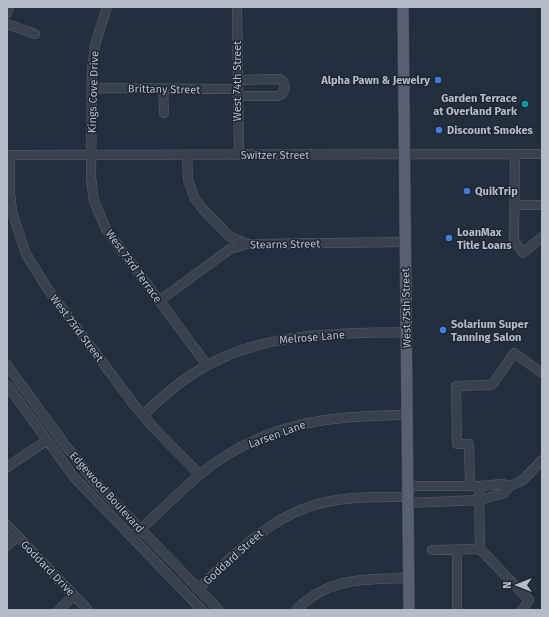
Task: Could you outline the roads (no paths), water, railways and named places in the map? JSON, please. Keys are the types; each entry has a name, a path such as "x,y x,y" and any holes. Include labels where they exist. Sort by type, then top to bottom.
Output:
{"main road":[{"name":"West 75th Street","path":"403,7 409,610"}],"street":[{"name":"Kings Cove Drive","path":"91,155 91,88 95,45 107,7"},
{"name":"West 74th Street","path":"237,7 239,155"},
{"path":"7,24 35,34"},
{"name":"Brittany Street","path":"91,88 237,88"},
{"path":"163,89 164,113"},
{"path":"514,154 514,240 523,253 542,237"},
{"name":"Switzer Street","path":"8,155 542,154"},
{"name":"West 73rd Street","path":"8,155 12,212 26,254 47,288 143,414 200,475"},
{"name":"West 73rd Terrace","path":"91,155 92,193 101,219 117,245 207,365"},
{"path":"187,155 188,180 202,208 229,236 247,244"},
{"path":"515,205 542,205"},
{"name":"Stearns Street","path":"159,301 230,249 247,244 405,242"},
{"name":"Melrose Lane","path":"143,414 168,392 207,365 253,346 297,336 406,332"},
{"path":"522,610 529,600 480,549 479,500 474,486 469,444 457,444 456,386 492,385 514,352 542,373"},
{"name":"Edgewood Boulevard","path":"7,365 76,459 141,530 219,610"},
{"name":"Edgewood Boulevard","path":"7,385 46,441 74,477 202,610"},
{"name":"Larsen Lane","path":"132,537 200,475 236,450 260,438 309,422 343,417 407,415"},
{"path":"7,467 46,441"},
{"name":"Goddard Street","path":"408,495 479,500 504,493 510,486 523,480 542,460"},
{"name":"Goddard Street","path":"198,589 251,539 275,522 293,513 336,500 408,495 474,486 502,484 510,486"},
{"name":"Goddard Drive","path":"7,525 88,610"},
{"path":"7,546 18,536"},
{"path":"432,550 480,549"},
{"path":"456,550 457,610"},
{"path":"296,610 315,594 334,585 364,579 409,578"},
{"path":"59,610 74,595"}],"place":[{"name":"Alpha Pawn & Jewelry","path":"438,80"},
{"name":"Garden Terrace at Overland Park","path":"525,104"},
{"name":"Discount Smokes","path":"439,130"},
{"name":"QuikTrip","path":"467,191"},
{"name":"LoanMax Title Loans","path":"449,238"},
{"name":"Solarium Super Tanning Salon","path":"443,330"}]}
